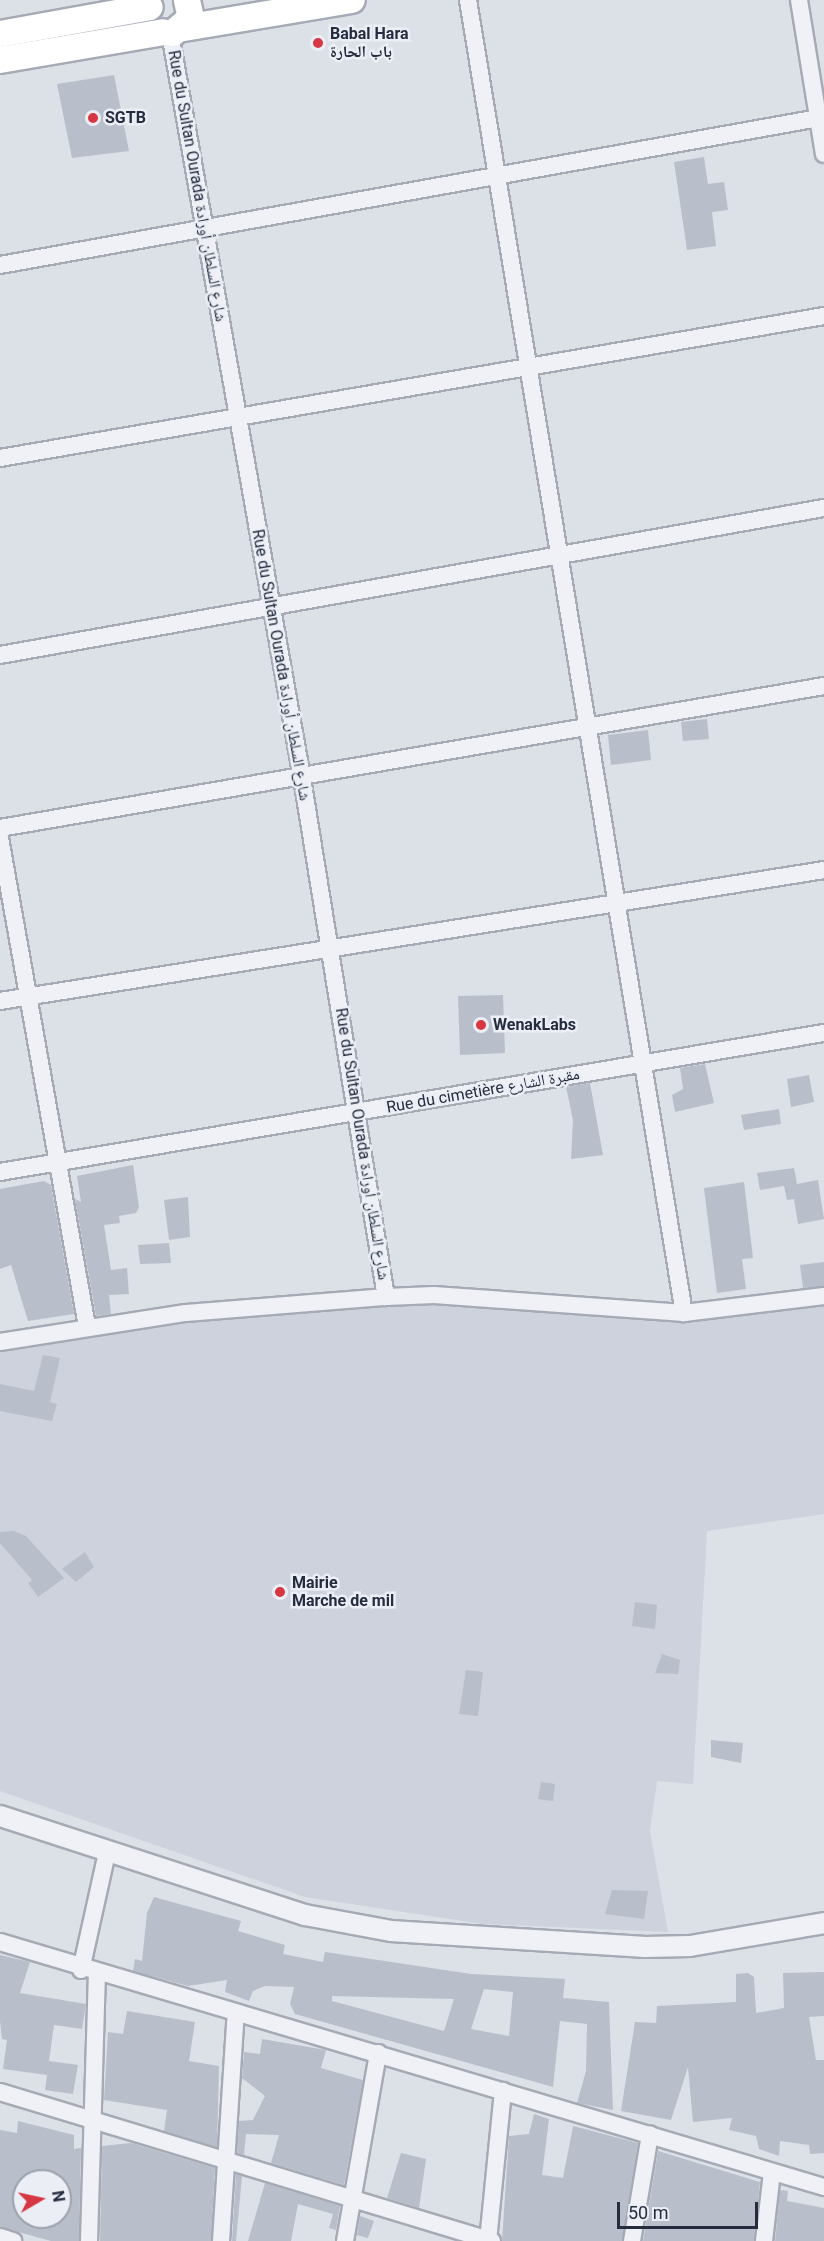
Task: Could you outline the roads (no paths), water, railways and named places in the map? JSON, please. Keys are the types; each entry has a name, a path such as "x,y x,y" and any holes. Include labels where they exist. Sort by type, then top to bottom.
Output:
{"main road":[{"path":"172,31 191,18 187,0"},
{"path":"0,60 352,0"},
{"path":"0,34 152,4 153,24 172,31"}],"street":[{"path":"468,0 526,367 684,1313"},
{"path":"799,0 821,117 824,154"},
{"name":"Rue du Sultan Ourada شارع السلطان أورادة","path":"172,31 269,608 303,778 386,1297"},
{"path":"0,265 821,117"},
{"path":"0,458 824,316"},
{"path":"0,655 824,508"},
{"path":"0,828 303,778 586,726 824,686"},
{"path":"0,838 31,996 87,1327"},
{"path":"0,1001 824,870"},
{"name":"Rue du cimetière مقبرة الشارع","path":"0,1172 356,1114 641,1062 824,1032"},
{"path":"0,1342 87,1327 386,1297 434,1295 684,1313 824,1296"},
{"path":"0,1816 305,1915 477,1940 690,1946 824,1923"},
{"path":"81,1970 107,1852"},
{"path":"0,1942 97,1975 378,2053 824,2187"},
{"path":"88,2241 94,2120 97,1975"},
{"path":"221,2241 236,2012"},
{"path":"345,2241 356,2199 378,2053"},
{"path":"0,2092 489,2241 503,2091"},
{"path":"632,2241 650,2135"},
{"path":"764,2241 772,2172"},
{"path":"0,2237 13,2241"}],"place":[{"name":"Babal Hara باب الحارة","path":"318,43"},
{"name":"SGTB","path":"93,118"},
{"name":"WenakLabs","path":"481,1025"},
{"name":"Mairie Marche de mil","path":"280,1592"}]}
